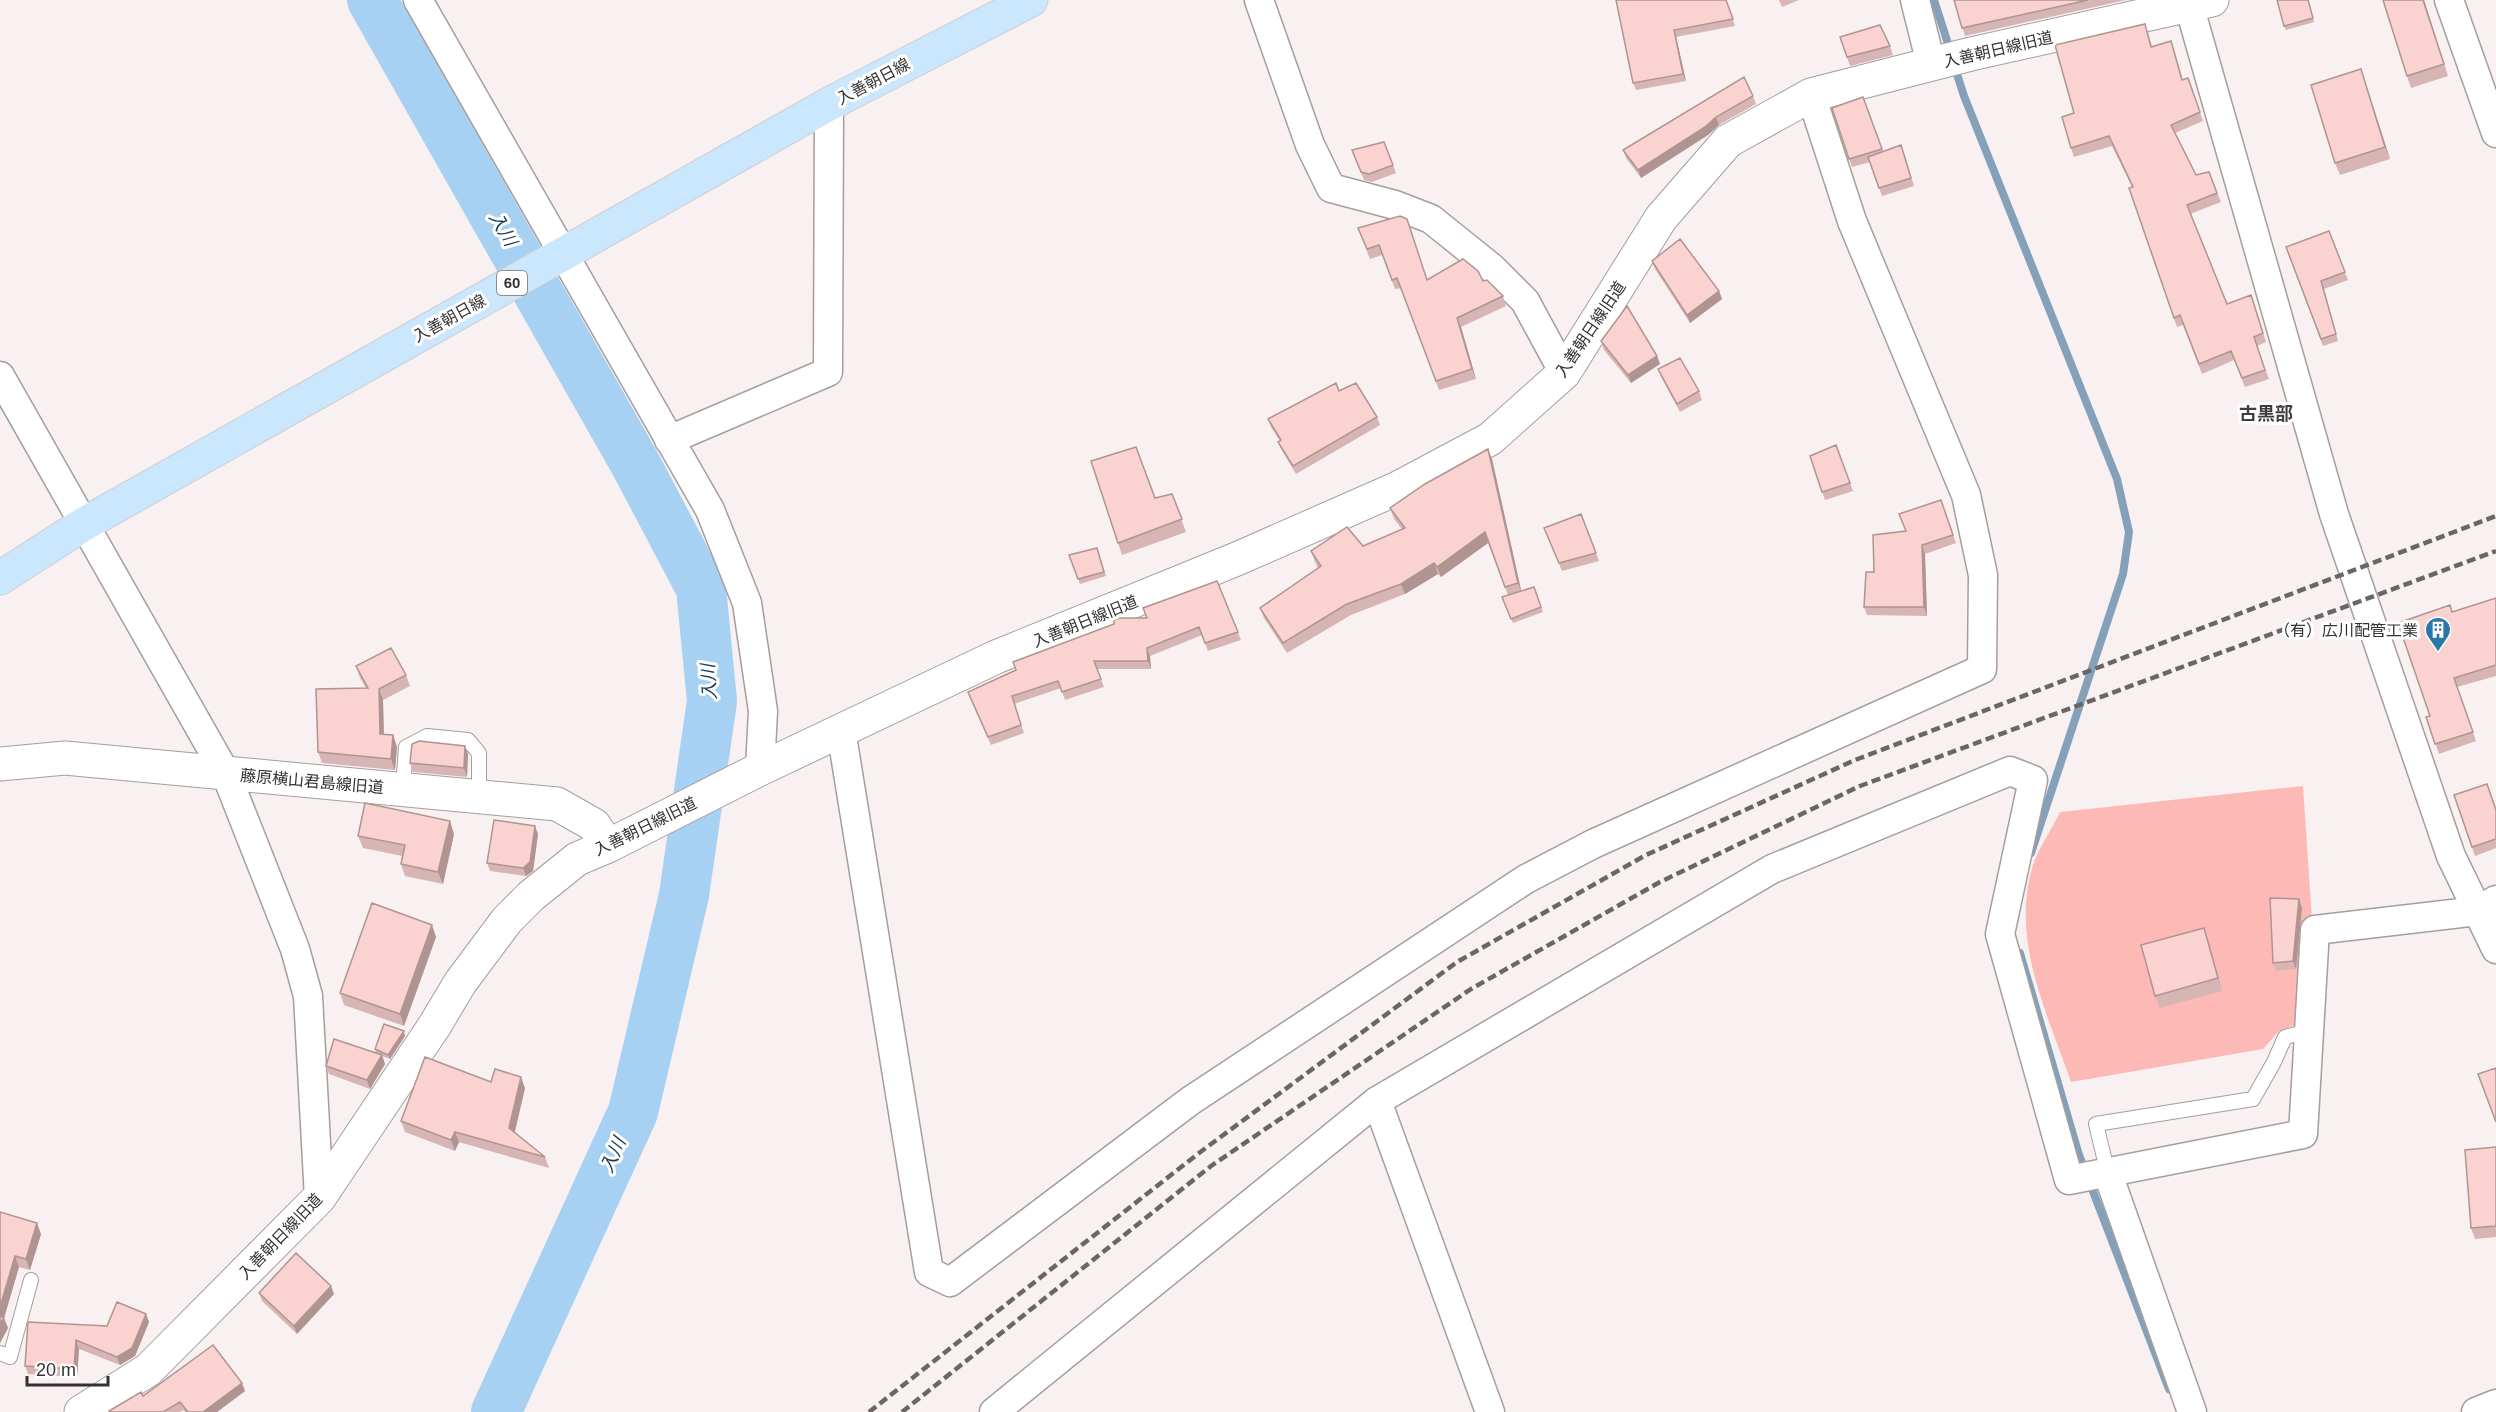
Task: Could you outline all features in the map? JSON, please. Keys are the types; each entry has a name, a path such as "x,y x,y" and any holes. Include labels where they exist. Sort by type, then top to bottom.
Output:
{"main road":[{"name":"入善朝日線","path":"0,578 84,524 829,104 1031,0"}],"street":[{"path":"418,0 710,510 747,603 763,711 749,774"},
{"path":"1259,0 1310,145 1331,188 1395,206 1431,219 1440,226 1492,268 1525,301 1564,373"},
{"path":"1915,0 1931,64"},
{"path":"2449,0 2496,134"},
{"path":"2196,2 2334,514 2451,856 2487,905 2496,950"},
{"name":"入善朝日線旧道","path":"81,1412 148,1370 319,1198 435,1025 460,983 507,920 531,896 577,859 608,846 749,774 996,657 1239,558 1398,488 1490,439 1564,373 1661,218 1728,141 1811,95 1931,64 2196,2"},
{"path":"841,730 929,1272 950,1282 1191,1101 1526,879 1593,844 1982,669 1983,575 1966,495 1852,221 1811,95"},
{"path":"669,440 828,372 829,104"},
{"path":"0,376 226,774 295,949 308,996 319,1198"},
{"name":"藤原横山君島線旧道","path":"0,764 64,758 557,804 594,825 608,846"},
{"path":"994,1412 1377,1101 1772,869 2010,771 2032,780 2000,934 2069,1180 2109,1174 2303,1134 2315,930 2487,905"},
{"path":"1377,1101 1490,1412"},
{"path":"2109,1174 2192,1412"},
{"path":"2476,1412 2496,1404"}],"lane":[{"path":"402,788 406,747 427,736 468,740 479,753 479,795"},
{"path":"2109,1174 2096,1124 2253,1099 2285,1037 2309,1031"},
{"path":"0,1353 10,1357 31,1280"}],"shaded area":[{"path":"2303,786 2312,920 2302,1023 2279,1031 2263,1049 2071,1082 2034,975 2026,921 2027,893 2033,865 2060,812"}],"building":[{"path":"1616,0 1726,0 1733,19 1674,30 1683,74 1633,83"},
{"path":"1954,0 2088,0 1962,28"},
{"path":"2277,0 2308,0 2313,18 2284,26"},
{"path":"2383,0 2423,0 2444,64 2407,76"},
{"path":"2145,24 2151,47 2171,41 2182,80 2188,78 2200,112 2171,125 2196,175 2209,172 2217,193 2187,205 2227,304 2251,295 2263,333 2254,337 2265,370 2242,378 2231,351 2199,364 2180,315 2174,318 2129,188 2133,187 2109,136 2071,148 2062,117 2074,113 2055,45"},
{"path":"1880,25 1890,46 1847,57 1840,37"},
{"path":"2361,69 2385,147 2335,163 2311,85"},
{"path":"1744,77 1753,96 1716,117 1705,127 1638,170 1623,150"},
{"path":"1863,97 1882,149 1849,159 1832,108"},
{"path":"1384,142 1393,165 1369,174 1361,172 1352,150"},
{"path":"1901,145 1911,178 1879,188 1868,157"},
{"path":"1400,216 1407,219 1427,280 1463,259 1478,271 1483,281 1487,280 1503,296 1457,318 1472,369 1436,381 1397,278 1392,280 1379,245 1367,249 1358,228"},
{"path":"2329,231 2345,272 2321,281 2336,334 2321,339 2286,247"},
{"path":"1680,239 1719,291 1687,315 1652,261"},
{"path":"1627,306 1657,356 1628,375 1601,341"},
{"path":"1680,358 1699,391 1677,404 1658,369"},
{"path":"1336,383 1339,391 1356,383 1377,417 1293,466 1278,442 1281,440 1268,419"},
{"path":"1836,445 1850,483 1822,492 1810,456"},
{"path":"1136,447 1155,498 1172,494 1182,519 1118,543 1091,461"},
{"path":"1488,449 1518,583 1505,587 1485,532 1437,567 1434,563 1401,584 1347,604 1283,643 1260,608 1321,566 1311,551 1347,527 1363,546 1405,528 1390,508 1425,484"},
{"path":"1941,500 1953,535 1922,545 1924,607 1864,607 1866,572 1874,572 1873,535 1906,531 1899,514"},
{"path":"1581,514 1596,553 1559,563 1544,528"},
{"path":"1097,548 1104,572 1078,579 1069,555"},
{"path":"1217,581 1238,632 1205,643 1199,627 1147,648 1148,661 1094,661 1101,679 1062,692 1058,681 1012,696 1021,725 988,737 968,692 1016,670 1013,662 1114,624 1114,620 1120,618 1147,618 1143,608"},
{"path":"1534,587 1541,607 1511,619 1502,597"},
{"path":"2496,598 2496,665 2454,678 2473,732 2435,744 2426,717 2430,716 2398,623 2450,605 2452,612"},
{"path":"391,648 406,675 379,689 380,734 393,735 391,759 318,752 316,689 368,688 356,666"},
{"path":"419,741 465,746 464,768 410,763 412,744"},
{"path":"2487,784 2496,810 2496,839 2472,847 2454,795"},
{"path":"365,803 450,821 438,872 401,864 405,845 358,836"},
{"path":"494,820 535,826 530,862 523,868 487,863"},
{"path":"2270,898 2299,899 2293,961 2273,963"},
{"path":"372,903 432,925 400,1014 340,993"},
{"path":"2204,928 2218,978 2155,996 2141,945"},
{"path":"384,1024 404,1031 388,1055 375,1049"},
{"path":"334,1039 382,1055 367,1080 326,1066"},
{"path":"425,1057 491,1082 495,1069 521,1077 509,1128 545,1157 455,1132 451,1140 401,1121"},
{"path":"2496,1068 2496,1122 2478,1074"},
{"path":"2496,1147 2496,1226 2471,1228 2465,1150"},
{"path":"0,1212 37,1223 26,1259 15,1256 0,1307"},
{"path":"296,1253 331,1286 294,1326 259,1293"},
{"path":"117,1302 146,1314 132,1348 117,1357 76,1340 74,1369 25,1366 28,1322 107,1326"},
{"path":"213,1345 242,1383 203,1412 188,1412 180,1402 163,1412 109,1411 141,1392 143,1396"}],"waterway":[{"name":"入川","path":"372,0 636,465 701,588 712,701 684,895 633,1112 496,1412"},
{"path":"1934,0 1951,53"},
{"path":"1954,65 1964,96 2117,479 2129,532 2123,574 2031,853"},
{"path":"2020,953 2079,1155 2169,1389"}],"railway":[{"path":"869,1412 1199,1153 1457,962 1646,855 1855,760 2496,516"},
{"path":"902,1412 1211,1166 1471,989 1660,882 1860,786 2496,551"}],"place":[{"name":"（有）広川配管工業","path":"2438,653"}],"district":[{"name":"古黒部","path":"2266,414"}]}
